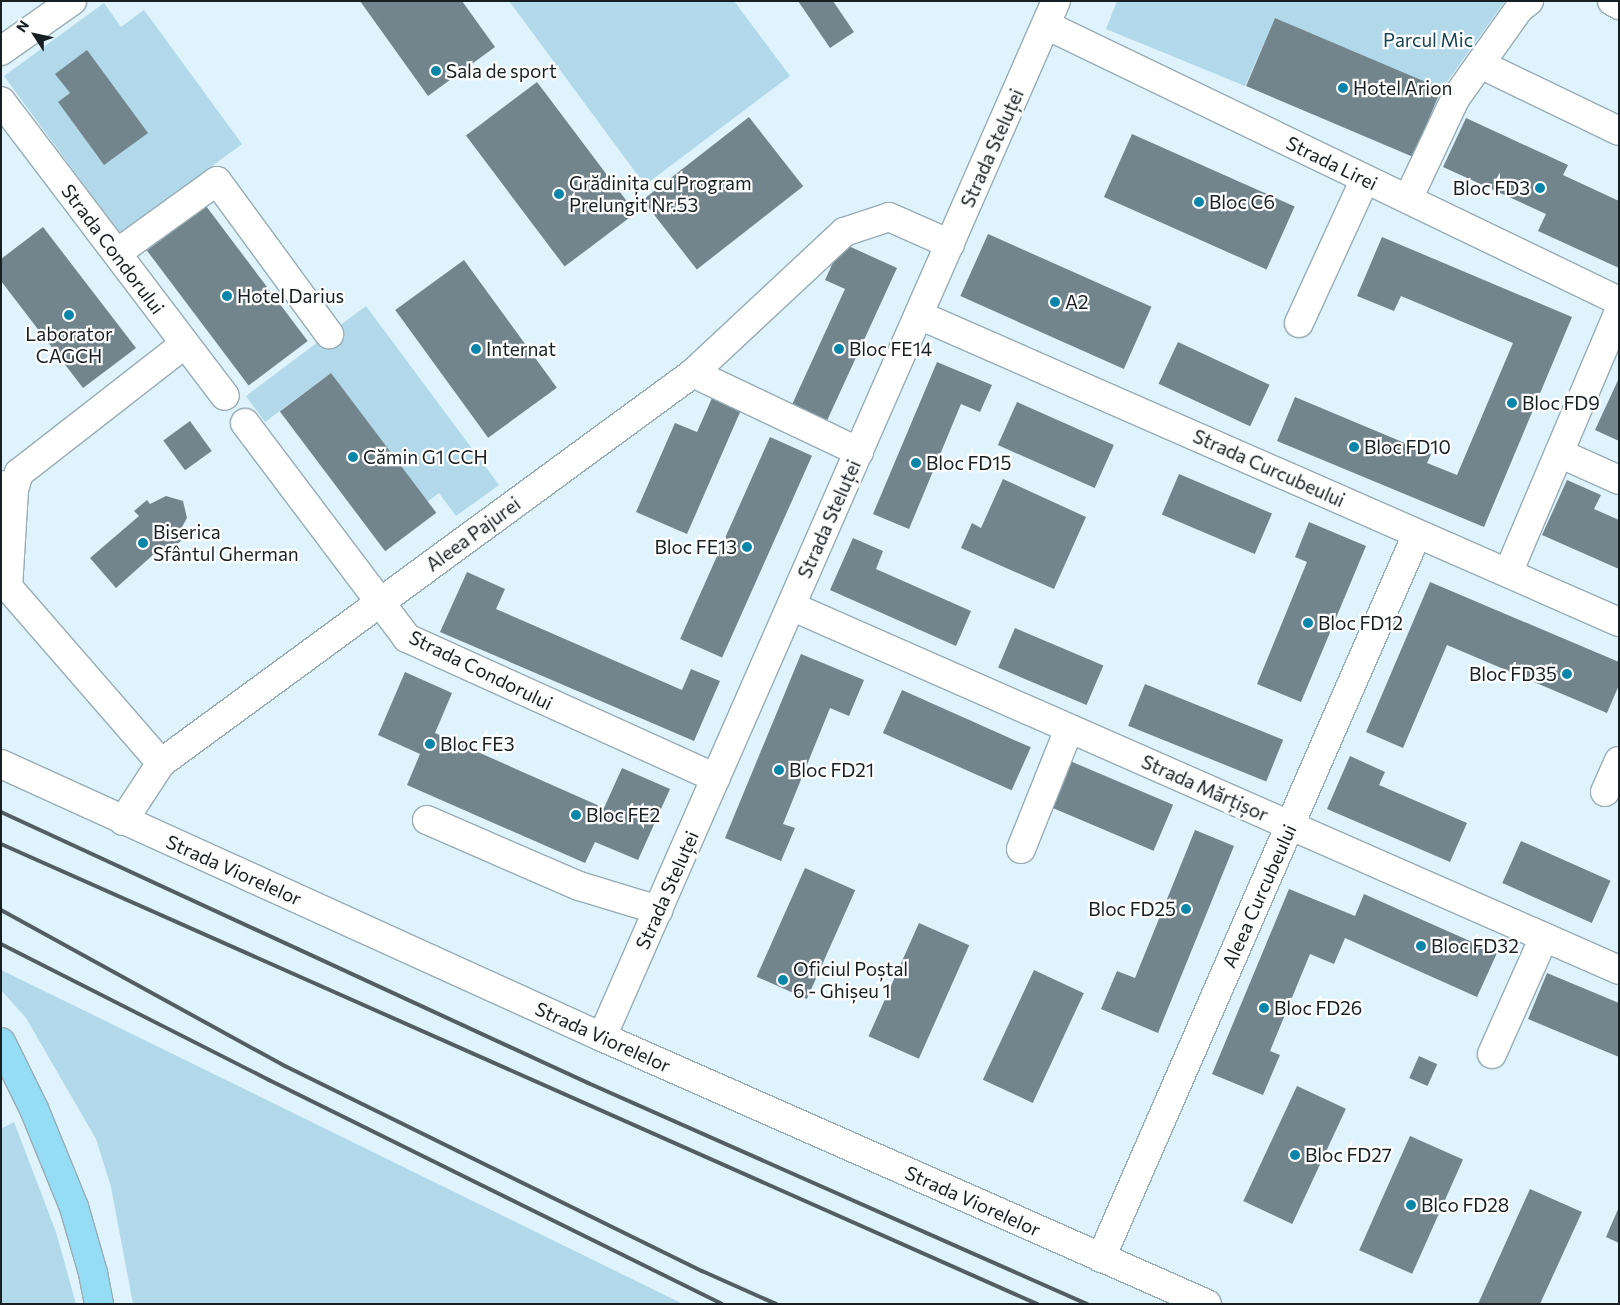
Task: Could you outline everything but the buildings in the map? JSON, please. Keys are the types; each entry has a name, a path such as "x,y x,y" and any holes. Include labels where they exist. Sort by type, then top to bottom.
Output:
{"main road":[{"path":"1,1042 34,1109 74,1207 93,1273 99,1304"},
{"path":"1,1078 11,1083 34,1109"}],"street":[{"path":"1,51 72,1"},
{"path":"1408,199 1455,99 1519,8 1529,1"},
{"path":"1612,1 1619,5"},
{"name":"Strada Lirei","path":"1051,13 1365,179 1619,301"},
{"name":"Strada Steluței","path":"602,1037 1051,13"},
{"path":"1480,64 1619,131"},
{"name":"Strada Condorului","path":"1,101 224,396"},
{"path":"1299,322 1365,179"},
{"path":"117,254 216,181 329,334"},
{"name":"Aleea Pajurei","path":"123,821 161,763 692,373 844,232 889,217 950,244"},
{"path":"1508,574 1619,312"},
{"name":"Strada Curcubeului","path":"919,315 1619,622"},
{"path":"161,763 8,587 8,488 19,473 185,344"},
{"path":"692,373 859,452"},
{"name":"Strada Condorului","path":"245,423 407,638 716,778"},
{"path":"1559,453 1619,480"},
{"name":"Aleea Curcubeului","path":"1100,1258 1417,534"},
{"name":"Strada Mărțișor","path":"791,606 1619,970"},
{"path":"1021,849 1069,729"},
{"path":"1605,792 1619,761"},
{"name":"Strada Viorelelor","path":"1,764 602,1037 1207,1304"},
{"path":"427,820 579,886 658,910"},
{"path":"1492,1054 1544,937"}],"green space":[{"path":"509,1 734,1 790,76 645,185"},
{"name":"Parcul Mic","path":"1117,1 1505,1 1441,90 1275,18 1245,86 1106,29"},
{"path":"104,3 121,27 144,10 242,144 120,234 4,76","holes":["87,51 104,165 58,102 70,93 56,74"]},
{"path":"366,306 499,485 456,516 439,493 427,502 331,373 265,422 246,396"},
{"path":"1,970 683,1304 133,1304 111,1187 96,1139 26,1018 1,990"},
{"path":"14,1122 56,1232 76,1304 1,1304 1,1129"}],"railway":[{"path":"1,812 588,1083 1087,1304"},
{"path":"1,844 1037,1304"},
{"path":"1,910 285,1066 702,1271 776,1304"},
{"path":"1,944 269,1080 722,1304"}],"place":[{"name":"Sala de sport","path":"436,71"},
{"name":"Hotel Arion","path":"1343,88"},
{"name":"Bloc FD3","path":"1540,188"},
{"name":"Grădinița cu Program Prelungit Nr.53","path":"559,194"},
{"name":"Bloc C6","path":"1199,202"},
{"name":"Hotel Darius","path":"227,296"},
{"name":"A2","path":"1055,302"},
{"name":"Laborator CAGCH","path":"69,315"},
{"name":"Internat","path":"476,349"},
{"name":"Bloc FE14","path":"839,349"},
{"name":"Bloc FD9","path":"1512,403"},
{"name":"Bloc FD10","path":"1354,447"},
{"name":"Cămin G1 CCH","path":"353,457"},
{"name":"Bloc FD15","path":"916,463"},
{"name":"Biserica Sfântul Gherman","path":"143,543"},
{"name":"Bloc FE13","path":"747,547"},
{"name":"Bloc FD12","path":"1308,623"},
{"name":"Bloc FD35","path":"1567,674"},
{"name":"Bloc FE3","path":"430,744"},
{"name":"Bloc FD21","path":"779,770"},
{"name":"Bloc FE2","path":"576,815"},
{"name":"Bloc FD25","path":"1186,909"},
{"name":"Bloc FD32","path":"1421,946"},
{"name":"Oficiul Poștal 6 - Ghișeu 1","path":"783,980"},
{"name":"Bloc FD26","path":"1264,1008"},
{"name":"Bloc FD27","path":"1295,1155"},
{"name":"Blco FD28","path":"1411,1205"}]}
